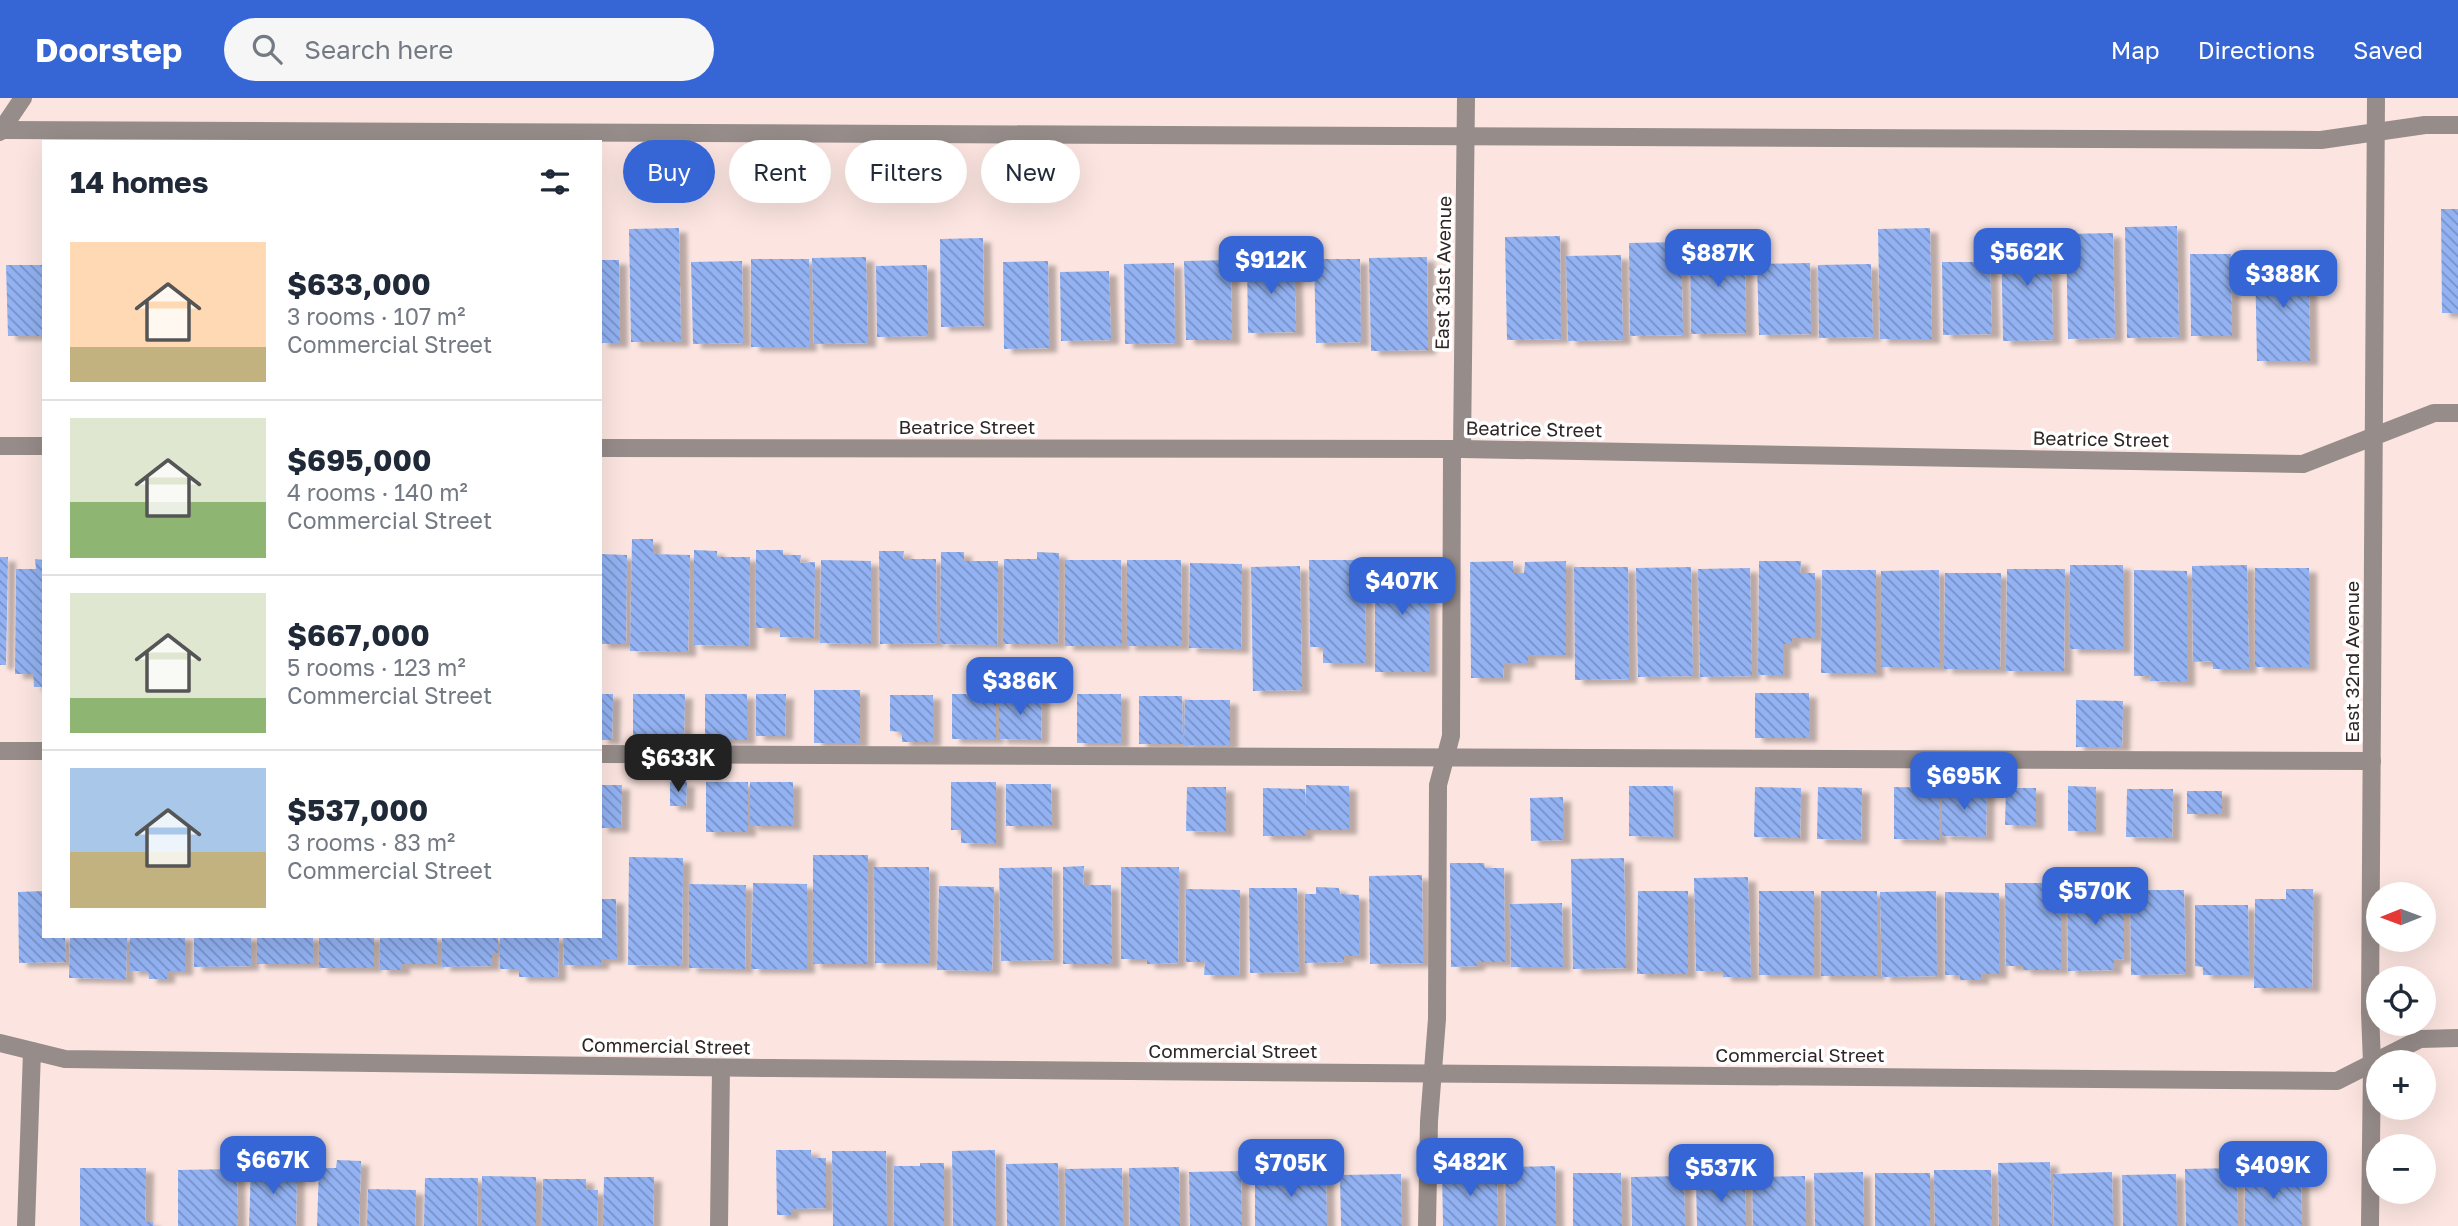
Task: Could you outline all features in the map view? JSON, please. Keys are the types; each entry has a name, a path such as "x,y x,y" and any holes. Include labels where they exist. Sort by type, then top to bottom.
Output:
{"street":[{"path":"1,131 23,98"},
{"name":"East 31st Avenue","path":"1427,1226 1432,1073 1437,1019 1438,785 1451,736 1466,98"},
{"name":"East 32nd Avenue","path":"2371,1050 2376,98"},
{"path":"1,131 2321,140 2425,125 2458,125"},
{"name":"Beatrice Street","path":"602,447 1457,449 2303,464 2434,412 2458,413"},
{"path":"0,446 42,446"},
{"path":"0,751 42,751"},
{"path":"602,754 2372,761"},
{"name":"Commercial Street","path":"2398,1050 2420,1039 2458,1038"},
{"name":"Commercial Street","path":"0,1044 65,1059 721,1068 2337,1081 2366,1066"},
{"path":"26,1226 32,1051"},
{"path":"719,1226 721,1068"},
{"name":"East 32nd Avenue","path":"2370,1226 2371,1120"}],"building":[{"path":"2441,209 2458,209 2458,313 2442,313"},
{"path":"2177,226 2179,337 2127,338 2125,227"},
{"path":"679,228 681,342 631,342 629,229"},
{"path":"1930,228 1932,339 1880,339 1878,229"},
{"path":"2113,233 2115,338 2068,339 2066,234"},
{"path":"1560,236 1561,339 1507,340 1505,237"},
{"path":"2051,236 2053,340 2003,341 2001,237"},
{"path":"983,238 984,326 941,327 940,239"},
{"path":"1681,242 1683,335 1630,336 1629,243"},
{"path":"1745,244 1746,333 1691,334 1690,245"},
{"path":"2190,254 2231,254 2232,336 2191,336"},
{"path":"1621,255 1623,340 1568,341 1566,256"},
{"path":"866,257 868,343 814,344 812,258"},
{"path":"1427,257 1428,350 1371,351 1369,258"},
{"path":"751,259 809,259 809,347 751,347"},
{"path":"1294,259 1296,332 1248,333 1247,260"},
{"path":"1314,259 1360,259 1361,342 1316,343"},
{"path":"2309,259 2310,361 2257,361 2255,260"},
{"path":"602,260 619,260 620,343 602,343"},
{"path":"1231,260 1232,340 1186,340 1184,261"},
{"path":"742,261 743,343 693,344 691,262"},
{"path":"1048,261 1049,348 1004,349 1003,262"},
{"path":"1942,262 1990,262 1992,334 1943,335"},
{"path":"1174,263 1175,343 1125,344 1124,264"},
{"path":"1810,263 1811,334 1759,335 1757,264"},
{"path":"1871,264 1873,337 1819,338 1818,265"},
{"path":"6,265 42,265 42,336 8,336"},
{"path":"927,265 928,336 877,337 876,266"},
{"path":"1109,271 1111,340 1061,341 1060,272"},
{"path":"632,539 653,539 653,554 690,555 688,652 630,651"},
{"path":"694,550 717,551 717,557 750,557 749,646 694,645"},
{"path":"756,550 783,550 783,555 801,555 800,563 815,562 814,638 780,637 780,628 756,628"},
{"path":"879,551 904,551 903,559 936,559 937,643 880,644"},
{"path":"941,552 964,552 964,561 998,561 997,645 940,644"},
{"path":"1037,552 1059,553 1058,644 1003,644 1004,559 1037,559"},
{"path":"602,554 627,555 626,644 602,644"},
{"path":"0,557 8,557 6,665 0,665"},
{"path":"35,559 42,560 42,687 34,687 33,674 15,674 16,569 36,569"},
{"path":"821,560 871,561 871,644 820,643"},
{"path":"1065,560 1121,560 1122,646 1065,646"},
{"path":"1127,560 1181,560 1182,646 1127,646"},
{"path":"1309,560 1365,560 1366,663 1323,663 1323,647 1310,647"},
{"path":"1513,561 1514,573 1524,573 1525,562 1566,561 1566,655 1528,655 1528,663 1504,663 1503,678 1471,678 1470,562"},
{"path":"1759,561 1801,561 1800,573 1815,573 1815,638 1792,638 1792,644 1783,644 1783,675 1758,675"},
{"path":"1375,562 1429,562 1429,672 1375,672"},
{"path":"1190,563 1242,564 1241,649 1189,648"},
{"path":"2070,565 2123,565 2123,649 2070,649"},
{"path":"2247,565 2249,669 2213,669 2212,661 2193,662 2192,566"},
{"path":"1300,566 1302,690 1253,691 1251,567"},
{"path":"1574,567 1628,567 1629,679 1575,680"},
{"path":"1691,567 1693,676 1638,677 1636,568"},
{"path":"1750,568 1752,676 1700,677 1698,569"},
{"path":"2255,568 2309,568 2309,667 2255,667"},
{"path":"2007,569 2065,569 2064,671 2006,671"},
{"path":"1822,570 1876,570 1876,673 1821,673"},
{"path":"1939,570 1940,667 1881,667 1881,571"},
{"path":"2134,570 2187,571 2187,682 2150,681 2151,676 2134,676"},
{"path":"1945,573 2001,573 2000,669 1944,669"},
{"path":"814,690 860,690 860,743 814,743"},
{"path":"1755,693 1809,693 1809,738 1755,738"},
{"path":"602,694 613,694 612,740 602,740"},
{"path":"633,694 685,694 684,736 633,736"},
{"path":"705,694 747,694 747,740 705,740"},
{"path":"756,694 786,694 785,736 756,736"},
{"path":"952,694 996,694 996,739 952,739"},
{"path":"1077,694 1121,694 1121,743 1077,743"},
{"path":"890,695 933,695 933,742 902,742 902,732 890,731"},
{"path":"999,695 1042,695 1041,740 999,739"},
{"path":"1139,696 1182,696 1183,744 1139,744"},
{"path":"1185,700 1230,700 1230,745 1184,745"},
{"path":"2076,700 2123,701 2122,747 2076,747"},
{"path":"670,782 687,782 686,806 670,806"},
{"path":"706,782 748,782 748,832 706,832"},
{"path":"750,782 793,782 793,826 750,826"},
{"path":"951,782 996,782 996,844 961,843 961,830 951,830"},
{"path":"1006,784 1051,784 1052,826 1006,826"},
{"path":"602,785 622,785 621,828 602,828"},
{"path":"1306,785 1349,786 1349,830 1305,830 1305,836 1263,836 1263,788 1305,789 1306,809"},
{"path":"1629,786 1673,786 1673,837 1629,836"},
{"path":"2068,786 2096,787 2096,831 2068,831"},
{"path":"1187,787 1226,787 1226,832 1186,831"},
{"path":"1755,787 1801,788 1800,838 1754,837"},
{"path":"1818,787 1862,788 1861,840 1817,839"},
{"path":"1894,787 1939,788 1939,840 1894,839"},
{"path":"1942,788 1987,789 1986,837 1942,836"},
{"path":"2006,788 2036,788 2036,825 2005,825"},
{"path":"2127,789 2173,789 2172,838 2126,837"},
{"path":"2187,791 2222,791 2222,814 2187,814"},
{"path":"1563,797 1563,840 1531,841 1530,798"},
{"path":"813,855 868,855 867,964 813,964"},
{"path":"629,857 683,858 682,966 628,965"},
{"path":"1624,858 1626,968 1573,969 1571,859"},
{"path":"1450,863 1484,863 1485,868 1504,868 1505,962 1477,962 1477,966 1451,967"},
{"path":"1084,866 1083,885 1111,885 1112,964 1063,964 1063,867"},
{"path":"874,867 929,867 930,963 875,963"},
{"path":"1052,867 1053,960 1001,961 999,868"},
{"path":"1121,867 1179,867 1178,963 1147,964 1147,959 1121,959"},
{"path":"1422,875 1423,963 1370,964 1369,876"},
{"path":"1748,877 1751,977 1723,977 1723,971 1696,971 1694,878"},
{"path":"753,883 807,884 807,969 751,969"},
{"path":"2005,883 2061,883 2061,970 2023,970 2023,966 2006,966"},
{"path":"689,884 746,885 745,969 689,968"},
{"path":"939,886 994,887 992,971 937,970"},
{"path":"2067,886 2124,886 2124,959 2114,960 2114,970 2068,971"},
{"path":"1316,887 1339,888 1340,894 1359,895 1359,956 1344,956 1344,962 1305,963 1305,894 1316,894"},
{"path":"1249,888 1297,888 1299,972 1250,973"},
{"path":"1186,889 1240,890 1239,975 1204,975 1205,962 1186,962"},
{"path":"2286,889 2313,889 2312,988 2254,988 2255,899 2286,899"},
{"path":"2130,890 2184,890 2186,974 2131,975"},
{"path":"42,891 42,938 65,938 66,962 19,963 18,892"},
{"path":"1638,891 1688,891 1688,974 1637,974"},
{"path":"1759,891 1814,891 1814,975 1759,975"},
{"path":"1821,891 1877,891 1877,976 1821,976"},
{"path":"1936,891 1937,976 1882,977 1880,892"},
{"path":"1945,892 1999,893 1999,974 1981,974 1981,980 1960,980 1960,975 1945,975"},
{"path":"602,899 616,899 617,959 601,959 601,965 564,965 563,938 602,938"},
{"path":"1562,903 1563,967 1511,967 1510,904"},
{"path":"2195,905 2248,905 2249,975 2203,975 2203,967 2195,966"},
{"path":"70,938 127,938 126,979 69,978"},
{"path":"130,938 185,938 185,971 167,971 167,979 149,979 148,971 130,971"},
{"path":"194,938 251,938 251,966 194,967"},
{"path":"257,938 313,938 313,964 257,964"},
{"path":"319,938 374,938 374,968 319,968"},
{"path":"380,938 437,938 437,964 402,964 402,970 380,970"},
{"path":"442,938 498,938 498,953 492,953 492,966 442,967"},
{"path":"500,938 559,938 558,977 519,977 519,969 500,969"},
{"path":"776,1150 811,1150 811,1158 826,1158 826,1208 791,1209 791,1215 777,1215"},
{"path":"995,1150 996,1226 953,1226 952,1151"},
{"path":"832,1151 886,1151 887,1226 833,1226"},
{"path":"337,1160 361,1161 359,1226 317,1226 319,1168 336,1168"},
{"path":"2050,1162 2052,1226 1999,1226 1998,1163"},
{"path":"920,1163 944,1163 944,1226 894,1226 894,1166 920,1166"},
{"path":"1058,1163 1059,1226 1007,1226 1006,1164"},
{"path":"1281,1165 1301,1165 1301,1175 1326,1174 1327,1226 1255,1226 1255,1175 1282,1175"},
{"path":"251,1166 297,1167 296,1226 249,1226"},
{"path":"1555,1166 1556,1226 1506,1226 1505,1167"},
{"path":"1179,1167 1180,1226 1130,1226 1129,1168"},
{"path":"80,1168 146,1168 145,1222 153,1222 153,1226 80,1226"},
{"path":"1122,1168 1123,1226 1066,1226 1065,1169"},
{"path":"2237,1168 2238,1226 2186,1226 2185,1169"},
{"path":"237,1169 238,1226 178,1226 178,1170"},
{"path":"1497,1169 1498,1226 1443,1226 1442,1170"},
{"path":"1934,1170 1991,1170 1992,1226 1935,1226"},
{"path":"1241,1171 1242,1226 1190,1226 1189,1172"},
{"path":"1863,1172 1864,1226 1815,1226 1814,1173"},
{"path":"2112,1172 2113,1226 2054,1226 2053,1174"},
{"path":"1573,1173 1621,1173 1622,1226 1573,1226"},
{"path":"1875,1173 1930,1173 1930,1226 1875,1226"},
{"path":"1401,1174 1402,1226 1341,1226 1340,1175"},
{"path":"2176,1174 2177,1226 2123,1226 2122,1175"},
{"path":"482,1176 536,1177 536,1226 482,1226"},
{"path":"1684,1176 1685,1226 1632,1226 1631,1177"},
{"path":"1805,1176 1806,1226 1753,1226 1752,1177"},
{"path":"2301,1176 2302,1226 2245,1226 2245,1177"},
{"path":"604,1177 654,1177 653,1226 603,1226"},
{"path":"425,1178 478,1178 477,1226 424,1226"},
{"path":"543,1179 586,1179 586,1190 598,1190 597,1226 542,1226"},
{"path":"1696,1182 1745,1182 1746,1226 1697,1226"},
{"path":"368,1189 416,1190 415,1226 367,1226"}]}
